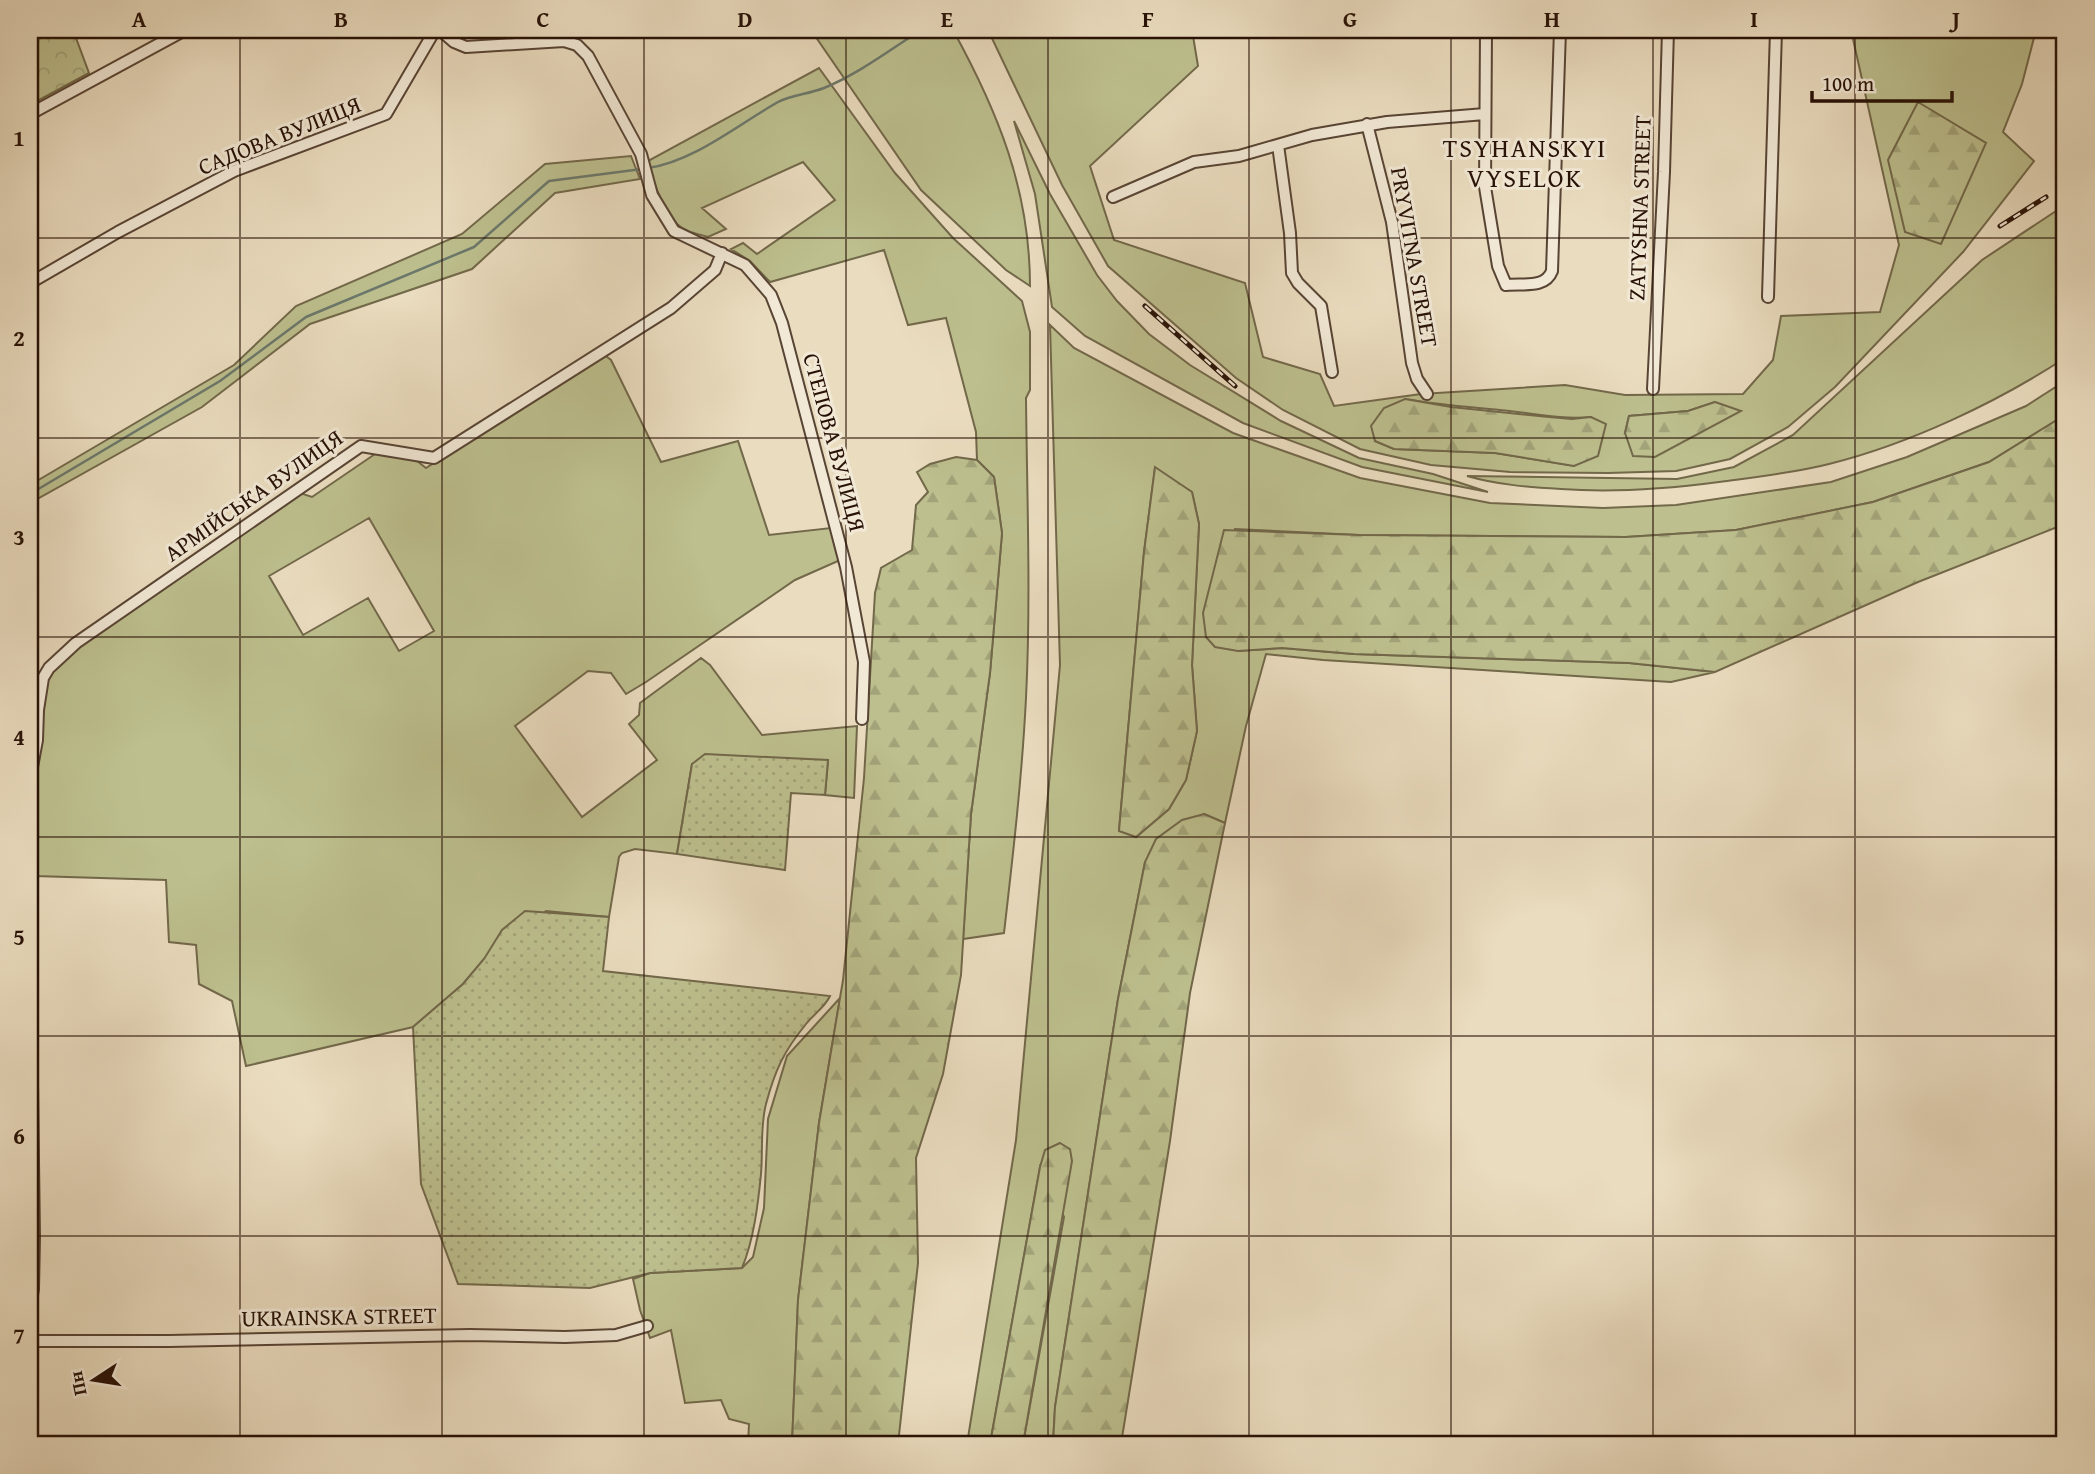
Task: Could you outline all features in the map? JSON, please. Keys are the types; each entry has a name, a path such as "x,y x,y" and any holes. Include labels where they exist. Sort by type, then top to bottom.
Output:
{"street":[{"path":"30,114 186,30"},
{"name":"СТЕПОВА ВУЛИЦЯ","path":"437,30 453,42 466,47 564,41 577,46 588,56 627,127 640,154 652,195 674,231 745,265 771,295 782,323 846,567 864,662 862,719"},
{"name":"САДОВА ВУЛИЦЯ","path":"30,283 118,232 234,171 386,114 437,30"},
{"path":"1486,30 1485,187 1498,266 1506,285 1545,282 1552,271 1560,30"},
{"name":"ZATYSHNA STREET","path":"1653,389 1668,30"},
{"path":"1768,297 1776,30"},
{"path":"1113,197 1194,162 1231,157 1312,135 1367,124 1485,114"},
{"name":"PRYVITNA STREET","path":"1367,124 1392,222 1412,363 1417,379 1427,394"},
{"path":"1278,145 1290,233 1292,273 1321,306 1332,372"},
{"name":"АРМІЙСЬКА ВУЛИЦЯ","path":"30,778 43,678 49,668 76,643 361,446 434,458 671,309 715,270 722,253"},
{"path":"30,931 34,1237 30,1307"},
{"name":"UKRAINSKA STREET","path":"30,1341 470,1335 565,1337 616,1335 647,1326"}],"green space":[{"path":"30,30 73,30 89,73 30,105"},
{"path":"811,30 953,30 984,91 1018,184 1029,251 1030,286 1006,270 921,190"},
{"path":"988,30 1192,30 1198,66 1090,166 1114,240 1245,283 1263,357 1320,374 1334,406 1421,394 1565,385 1625,395 1743,394 1773,360 1781,316 1880,312 1899,245 1851,30 2036,30 2022,84 2003,132 2034,161 1963,252 1835,387 1788,427 1730,459 1676,471 1510,472 1431,465 1360,449 1283,410 1236,378 1108,266 1062,185","holes":["1405,399 1550,416 1591,417 1574,466 1495,453 1394,449 1375,441","1715,402 1625,433 1629,416 1688,411"]},
{"path":"819,68 895,173 953,238 1022,301 1030,332 1030,390 1026,398 1026,698 1020,787 1004,933 963,939 971,814 990,673 1002,533 994,477 977,460 976,432 946,318 908,325 884,250 770,282 750,261 731,249 743,243 757,254 835,200 803,162 702,208 726,229 708,237 684,229 672,218 659,194 648,161"},
{"path":"1918,102 1986,143 1941,244 1905,232 1888,160"},
{"path":"1014,121 1050,194 1097,275 1117,301 1149,334 1190,365 1281,421 1359,458 1433,474 1488,492 1362,467 1243,423 1085,336 1052,307 1035,194"},
{"path":"631,156 640,179 555,193 472,269 310,324 202,407 30,503 30,485 234,365 296,306 462,234 545,164"},
{"path":"2065,205 2065,358 2010,391 1921,434 1859,456 1789,472 1640,490 1601,491 1514,485 1467,476 1677,479 1734,467 1793,435 1982,260"},
{"path":"1050,325 1074,348 1233,433 1360,478 1490,503 1603,508 1676,505 1831,482 1907,457 2026,406 2065,381 2065,415 1989,462 1873,502 1736,530 1626,537 1359,535 1235,529 1238,651 1282,648 1354,654 1629,663 1715,672 1671,682 1266,654 1246,726 1225,823 1204,814 1145,862 1118,999 1055,1407 1053,1444 1023,1444 1064,1217 1040,1167 990,1444 967,1444 1016,1140 1060,665","holes":["1155,468 1192,492 1199,524 1192,665 1197,731 1186,780 1169,809 1136,837 1119,830 1144,552"]},
{"path":"603,354 611,360 661,462 738,441 769,535 831,528 840,554 838,561 795,580 626,694 611,673 588,671 515,726 582,817 657,760 629,724 639,715 640,703 701,658 710,665 762,735 857,726 854,798 825,795 828,760 692,764 677,854 635,849 622,853 619,857 609,917 546,911 484,959 463,984 413,1027 246,1066 232,1001 199,984 196,945 169,942 166,880 35,876 31,799 39,753 45,684 59,663 97,632 297,492 312,497 378,452 417,461 426,468","holes":["369,518 434,631 399,651 368,598 303,635 269,576"]},
{"path":"1405,399 1451,407 1549,417 1591,417 1606,424 1598,456 1574,466 1495,453 1394,449 1375,441 1371,426 1384,408"},
{"path":"1715,402 1741,411 1655,457 1633,456 1625,433 1629,416 1688,411"},
{"path":"2065,415 2065,524 1918,582 1715,672 1629,663 1354,654 1282,648 1238,651 1215,647 1206,637 1203,613 1224,530 1359,535 1626,537 1736,530 1873,502 1989,462"},
{"path":"956,457 977,460 994,477 1002,533 990,673 971,814 961,975 943,1074 916,1158 918,1263 898,1444 792,1444 798,1300 819,1123 843,980 864,778 875,593 881,568 912,550 916,505 928,492 917,472 930,464"},
{"path":"1155,467 1192,492 1199,524 1192,665 1197,731 1186,780 1169,809 1136,837 1119,831 1144,552"},
{"path":"705,754 828,760 825,795 791,793 785,870 677,854 692,764"},
{"path":"1204,814 1225,823 1190,993 1170,1141 1121,1444 1053,1444 1055,1407 1118,999 1145,862 1156,839 1182,820"},
{"path":"525,911 609,917 603,971 830,996 792,1043 781,1061 769,1092 763,1121 757,1209 742,1268 650,1273 590,1288 458,1284 421,1184 413,1027 463,984 484,959 502,930"},
{"path":"840,998 819,1123 798,1300 792,1444 748,1444 749,1424 729,1419 721,1400 685,1403 671,1330 650,1338 633,1279 650,1273 742,1268 753,1257 764,1208 768,1119 787,1056"},
{"path":"1060,1143 1070,1149 1072,1161 1023,1444 990,1444 1040,1167 1045,1150"}],"waterway":[{"path":"648,168 699,150 783,100 818,90 849,76 921,30"},
{"path":"30,494 220,381 306,317 474,247 549,181 642,169"}],"railway":[{"path":"2000,226 2046,197"},
{"path":"1145,306 1235,386"}],"district":[{"name":"TSYHANSKYI VYSELOK","path":"1525,162"}]}
